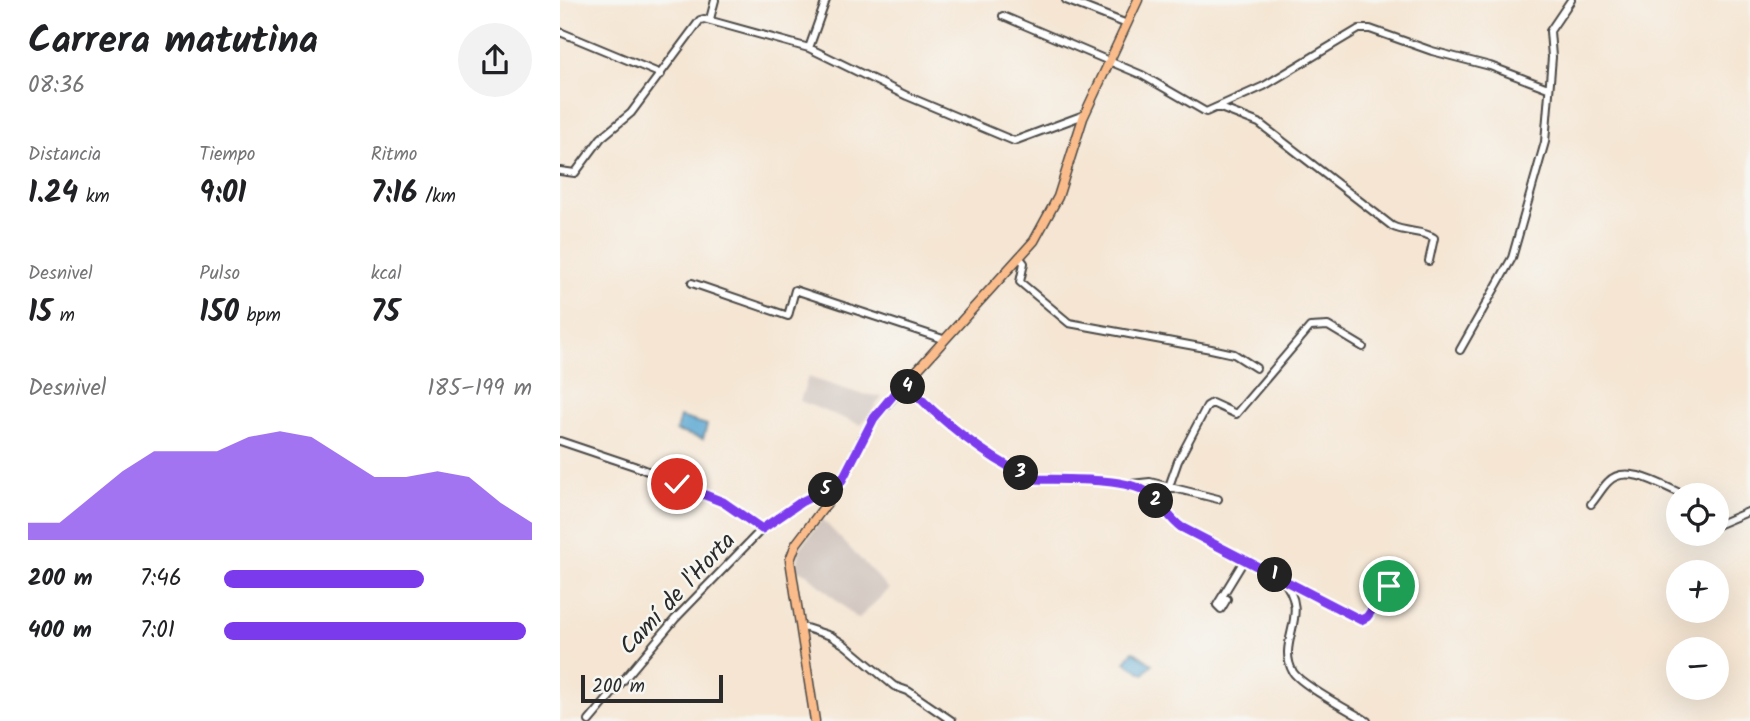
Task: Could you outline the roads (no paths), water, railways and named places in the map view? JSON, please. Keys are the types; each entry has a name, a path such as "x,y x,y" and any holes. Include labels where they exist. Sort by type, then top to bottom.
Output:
{"main road":[{"path":"815,721 790,560 796,544 841,482 874,418 943,338 1034,241 1058,197 1084,116 1138,0"}],"street":[{"path":"710,19 715,0"},
{"path":"808,48 826,0"},
{"path":"1066,0 1128,24"},
{"path":"1461,350 1512,258 1545,142 1552,57 1550,31 1571,0"},
{"path":"1003,16 1142,75 1206,112 1264,86 1359,29 1370,29 1432,51 1490,66 1548,88"},
{"path":"560,171 575,173 601,138 631,113 700,20 710,19 808,48 907,96 1014,141 1084,116"},
{"path":"560,32 661,74"},
{"path":"1218,107 1259,123 1392,226 1412,234 1429,234 1434,238 1429,261"},
{"path":"1020,258 1024,263 1020,282 1069,323 1211,349 1234,355 1256,369"},
{"path":"692,283 788,316 795,290 943,338"},
{"path":"1161,509 1171,488 1178,461 1207,407 1212,403 1236,414 1310,327 1328,326 1363,347"},
{"path":"904,382 957,429 1033,479 1126,485 1150,482 1218,499"},
{"path":"560,441 640,468 723,502 762,529"},
{"path":"1591,504 1609,480 1621,474 1637,475 1666,487"},
{"name":"Camí de l'Horta","path":"589,721 675,619 762,529 801,502 841,482"},
{"path":"1126,485 1152,495 1161,509 1181,527 1361,620 1367,617 1389,586"},
{"path":"1729,519 1750,511"},
{"path":"1222,597 1245,559"},
{"path":"1285,582 1291,590 1297,609 1287,655 1294,674 1367,721"},
{"path":"800,626 831,636 894,686 908,691 952,721"}],"water":[{"path":"680,417 707,425 703,439 676,431"},
{"path":"1133,651 1152,664 1144,674 1125,662"}]}
